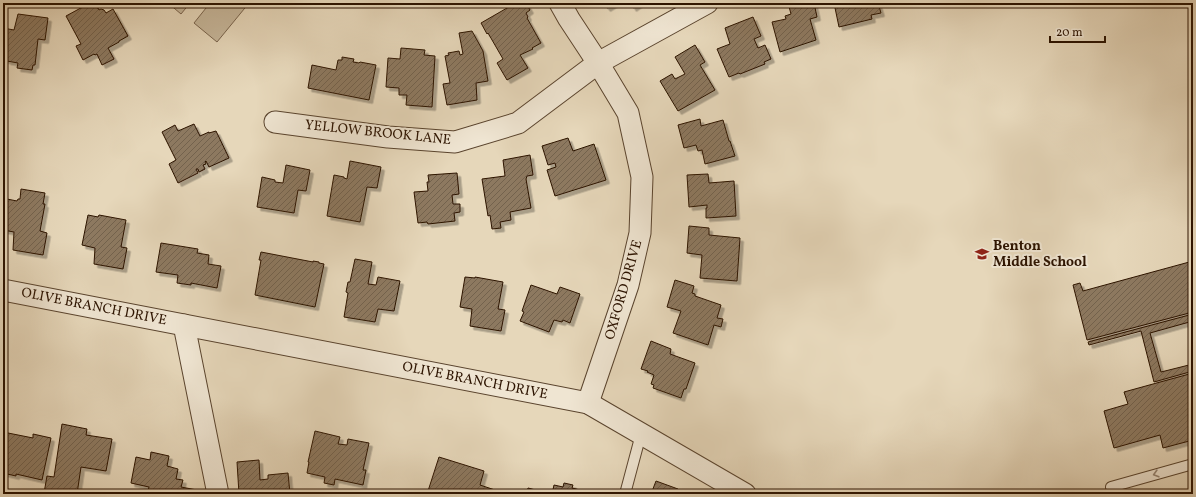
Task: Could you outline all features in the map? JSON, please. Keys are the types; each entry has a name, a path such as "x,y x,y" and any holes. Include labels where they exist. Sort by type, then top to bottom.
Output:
{"street":[{"name":"OXFORD DRIVE","path":"560,3 628,113 642,177 640,232 628,285 588,403"},
{"name":"YELLOW BROOK LANE","path":"275,122 388,137 455,142 518,124 598,63 707,3"},
{"name":"OLIVE BRANCH DRIVE","path":"3,290 588,403 741,493"},
{"name":"OLIVE BRANCH DRIVE","path":"184,325 218,494"}],"lane":[{"path":"625,494 641,434"},
{"path":"1112,491 1193,464"}],"shaded area":[{"path":"168,3 190,3 181,14"},
{"path":"210,3 249,3 217,42 194,23"}],"building":[{"path":"90,3 94,3 99,10 104,10 106,13 113,9 128,36 108,48 114,59 102,65 97,54 83,60 76,46 81,44 66,16"},
{"path":"504,3 526,3 530,10 526,13 527,18 541,43 532,48 533,49 520,55 528,68 507,80 497,63 503,59 481,23 507,8"},
{"path":"603,3 615,3 607,8"},
{"path":"630,3 640,3 633,8"},
{"path":"788,3 814,3 817,17 810,19 816,40 780,52 772,22 786,19 785,16 791,14"},
{"path":"834,3 878,3 881,13 871,15 872,19 839,27"},
{"path":"18,14 48,18 45,40 38,39 35,65 33,65 32,70 17,68 18,63 3,60 3,28 14,30"},
{"path":"753,17 761,36 754,39 758,48 765,45 771,59 764,62 765,64 729,77 717,49 730,44 725,28"},
{"path":"472,31 483,51 488,81 476,83 477,100 447,105 443,84 450,83 445,56 449,55 448,53 459,51 460,55 463,54 459,33"},
{"path":"695,45 705,62 700,65 715,90 678,111 660,81 672,74 675,79 685,74 675,57"},
{"path":"401,48 425,50 424,55 435,56 432,107 406,105 407,95 399,95 399,88 386,87 388,58 400,59"},
{"path":"342,57 354,59 353,62 376,65 369,100 308,88 312,65 336,70 338,60 342,60"},
{"path":"700,119 701,126 723,120 735,156 705,164 702,150 698,151 696,145 684,148 678,125"},
{"path":"194,124 200,136 216,131 229,158 209,167 206,161 206,164 203,165 205,169 199,172 198,169 196,169 198,173 178,183 169,164 176,160 162,132 175,125 178,131"},
{"path":"568,138 573,151 594,144 606,180 555,196 547,170 556,167 555,163 548,165 542,146"},
{"path":"530,155 533,175 527,176 526,179 531,208 510,212 511,220 500,222 501,228 492,229 490,215 488,216 482,179 505,176 503,160"},
{"path":"350,161 381,167 377,188 367,187 360,222 327,216 334,175 347,179"},
{"path":"286,165 310,170 306,191 298,190 294,213 257,207 262,177 275,180 275,182 283,183"},
{"path":"457,173 459,194 452,195 453,204 460,204 460,212 454,213 455,221 428,224 427,222 418,223 414,192 428,191 428,175"},
{"path":"708,174 709,183 734,181 736,216 706,218 707,205 689,207 687,175"},
{"path":"21,189 45,193 43,204 45,204 40,231 47,233 43,255 13,250 14,232 3,230 3,200 7,199 17,201 20,199"},
{"path":"88,215 98,217 99,215 126,220 121,247 127,248 123,269 94,264 95,248 82,245"},
{"path":"689,226 709,228 709,235 740,238 737,281 700,278 702,255 687,253"},
{"path":"161,243 198,249 197,253 209,255 208,264 221,266 217,288 191,283 191,285 177,283 178,275 156,272"},
{"path":"261,252 324,264 315,307 255,295"},
{"path":"355,259 372,262 368,284 376,285 378,277 400,281 394,311 378,309 375,322 344,317 348,293 346,292 348,282 350,282"},
{"path":"1193,261 1193,312 1087,340 1073,285 1080,283 1083,291"},
{"path":"465,277 475,277 503,282 498,309 505,310 501,331 470,326 472,309 460,307"},
{"path":"675,280 694,286 692,293 695,294 695,296 721,305 717,318 723,319 721,327 714,325 708,345 673,333 681,311 667,307"},
{"path":"531,285 557,294 560,287 580,294 570,323 563,320 562,322 554,320 549,332 520,321"},
{"path":"1193,314 1193,321 1150,333 1161,372 1193,364 1193,371 1154,382 1141,331 1089,345 1088,342"},
{"path":"651,341 671,349 670,354 695,363 686,389 684,389 681,398 653,388 654,385 651,384 654,375 641,369"},
{"path":"1193,373 1193,440 1163,448 1160,435 1114,448 1104,411 1128,404 1124,392"},
{"path":"62,424 87,429 86,435 112,439 106,471 81,467 77,494 44,493 47,476 54,477"},
{"path":"315,431 340,437 338,444 347,445 348,439 369,443 363,470 366,470 363,485 335,479 334,485 324,483 325,477 307,473"},
{"path":"3,432 33,438 33,434 51,438 42,480 16,474 16,476 3,473"},
{"path":"151,452 169,456 167,466 178,469 176,479 183,480 181,487 197,490 196,494 158,494 148,491 149,487 131,483 136,457 150,460"},
{"path":"439,457 484,471 480,485 507,494 436,494 428,491"},
{"path":"259,460 260,480 268,479 268,475 288,473 290,494 239,494 237,462"},
{"path":"656,481 678,489 676,494 651,494"},
{"path":"564,483 573,485 572,488 580,490 582,494 552,494 554,485 563,487"},
{"path":"528,488 551,494 526,494"}],"place":[{"name":"Benton Middle School","path":"982,254"}]}
